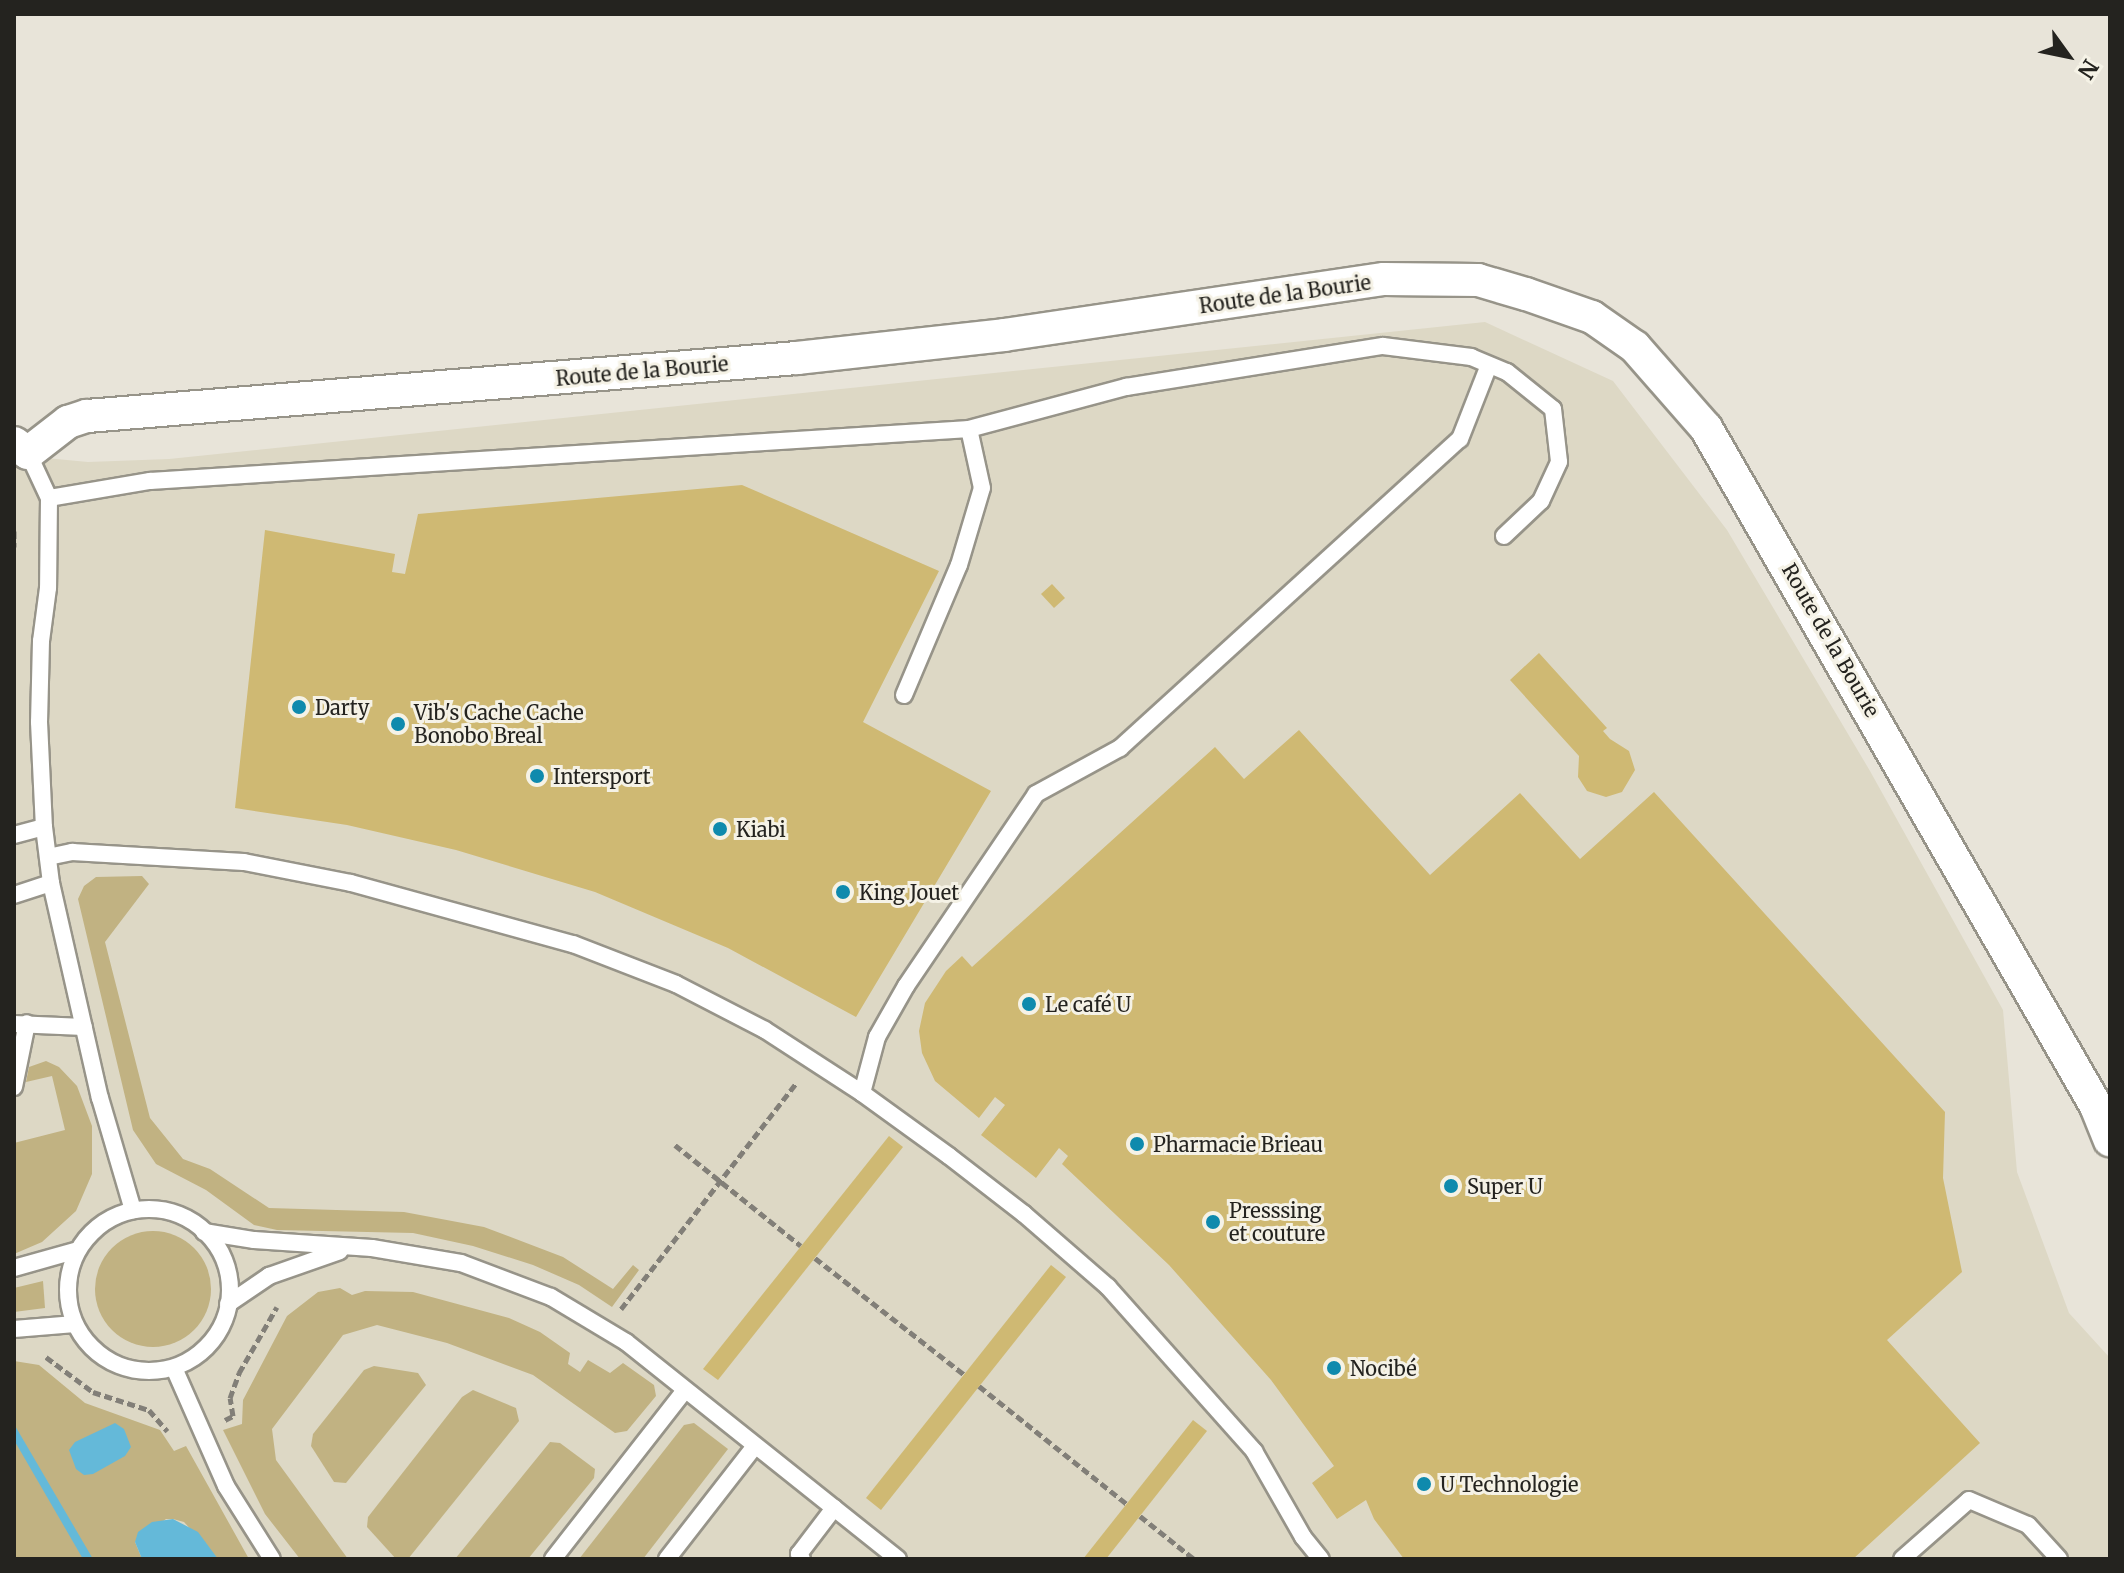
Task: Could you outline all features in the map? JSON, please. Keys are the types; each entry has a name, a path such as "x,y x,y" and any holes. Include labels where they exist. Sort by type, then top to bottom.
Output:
{"street":[{"name":"Route de la Bourie","path":"21,448 68,422 87,416 797,358 1004,335 1384,279 1478,280 1526,294 1592,317 1635,347 1706,428 2096,1106 2110,1140"}],"lane":[{"path":"49,498 150,481 969,429 1126,387 1309,355 1383,346 1471,357 1507,372 1553,409 1559,462 1541,501 1504,536"},
{"path":"862,1093 877,1037 899,999 1036,794 1120,748 1460,439 1489,365"},
{"path":"904,695 959,565 982,488 969,429"},
{"path":"21,448 49,498 48,588 41,641 39,722 44,827 51,883 84,1027 133,1210"},
{"path":"14,835 44,827"},
{"path":"48,857 72,852 244,862 351,883 573,944 676,984 765,1030 862,1093 1024,1214 1108,1287 1254,1451 1303,1537 1321,1559"},
{"path":"14,895 51,883"},
{"path":"14,1087 21,1024 84,1027"},
{"path":"133,1210 165,1210 192,1220 204,1232 219,1246 229,1272 228,1314 215,1338 198,1356 174,1368 155,1372 118,1366 94,1351 75,1324 68,1296 78,1250 106,1221 133,1210"},
{"path":"204,1232 254,1240 353,1247 461,1263 551,1297 606,1329 898,1559"},
{"path":"228,1304 269,1276 309,1259 353,1247"},
{"path":"14,1268 78,1250"},
{"path":"14,1329 75,1324"},
{"path":"174,1368 226,1486 272,1559"},
{"path":"553,1559 685,1390"},
{"path":"667,1559 755,1446"},
{"path":"1902,1559 1969,1500 2028,1525 2059,1559"},
{"path":"802,1559 799,1554 834,1508"}],"path":[{"path":"14,531 14,547"},
{"path":"606,1329 804,1072 807,1057"},
{"path":"675,1145 801,1246"},
{"path":"815,1258 965,1375"},
{"path":"44,1355 93,1392 149,1410 175,1440 233,1416 230,1398 239,1373 278,1306 288,1296"},
{"path":"979,1386 1127,1504"},
{"path":"1140,1516 1194,1559"}],"shaded area":[{"path":"1485,322 1613,381 1727,530 1870,771 2003,1010 2017,1172 2069,1313 2110,1358 2110,1559 14,1559 14,455 88,462 169,459"},
{"path":"142,876 149,884 105,942 150,1118 183,1159 210,1169 269,1208 404,1212 484,1227 563,1257 613,1289 633,1265 639,1270 612,1307 579,1285 533,1265 473,1246 413,1233 277,1230 254,1225 206,1190 156,1164 133,1130 78,899 84,886 96,877"},
{"path":"46,1061 59,1067 77,1086 92,1126 92,1174 76,1211 42,1242 14,1254 14,1143 65,1130 52,1076 26,1082 29,1067"},
{"path":"153,1231 175,1236 194,1248 206,1267 211,1289 206,1311 194,1330 175,1342 153,1347 131,1342 112,1330 100,1311 95,1289 100,1267 112,1248 131,1236"},
{"path":"43,1281 45,1308 14,1312 14,1288"},
{"path":"340,1288 352,1295 365,1291 413,1292 509,1318 540,1332 570,1353 568,1364 580,1372 588,1360 610,1373 623,1363 654,1385 656,1396 627,1431 615,1433 533,1375 447,1343 377,1325 343,1335 272,1429 276,1460 348,1559 300,1559 265,1514 223,1430 242,1424 243,1400 287,1316 318,1292"},
{"path":"14,1361 39,1365 85,1403 160,1430 174,1451 186,1446 249,1559 218,1559 184,1522 166,1519 135,1542 142,1559 14,1559"},
{"path":"374,1366 418,1373 426,1385 346,1483 334,1482 311,1446 313,1434 364,1370"},
{"path":"473,1390 516,1408 519,1421 408,1559 396,1559 367,1527 368,1517 462,1397"},
{"path":"694,1423 728,1449 643,1559 579,1559 684,1425"},
{"path":"550,1442 560,1443 595,1469 594,1478 528,1559 455,1559"}],"water":[{"path":"115,1423 124,1429 131,1447 125,1456 93,1474 84,1475 76,1469 69,1450 75,1442"},
{"path":"14,1424 93,1559 83,1559 14,1440"},
{"path":"173,1519 198,1532 218,1559 142,1559 135,1542 138,1532 152,1522"}],"building":[{"path":"742,485 939,571 863,722 991,791 856,1017 728,948 595,892 456,850 347,825 235,808 265,530 395,554 392,572 405,574 418,514"},
{"path":"1052,584 1065,598 1054,608 1041,594"},
{"path":"1539,653 1607,728 1603,731 1610,739 1629,751 1635,770 1622,792 1606,797 1587,791 1578,777 1579,756 1510,680"},
{"path":"1299,730 1430,875 1520,793 1580,859 1654,792 1945,1112 1943,1178 1962,1272 1887,1340 1980,1443 1853,1559 1404,1559 1374,1519 1366,1500 1337,1519 1312,1483 1334,1466 1271,1380 1169,1265 1062,1164 1068,1156 1059,1148 1036,1178 981,1135 1005,1105 995,1097 979,1118 935,1081 922,1053 919,1031 925,1003 946,971 962,956 972,967 1215,747 1244,779"},
{"path":"889,1136 903,1147 718,1380 703,1369"},
{"path":"1051,1265 1066,1277 881,1510 866,1498"},
{"path":"1193,1420 1207,1431 1106,1559 1083,1559"}],"place":[{"name":"Darty","path":"299,707"},
{"name":"Vib's Cache Cache Bonobo Breal","path":"398,724"},
{"name":"Intersport","path":"537,776"},
{"name":"Kiabi","path":"720,829"},
{"name":"King Jouet","path":"843,892"},
{"name":"Le café U","path":"1029,1004"},
{"name":"Pharmacie Brieau","path":"1137,1144"},
{"name":"Super U","path":"1451,1186"},
{"name":"Presssing et couture","path":"1213,1222"},
{"name":"Nocibé","path":"1334,1368"},
{"name":"U Technologie","path":"1424,1484"}]}
